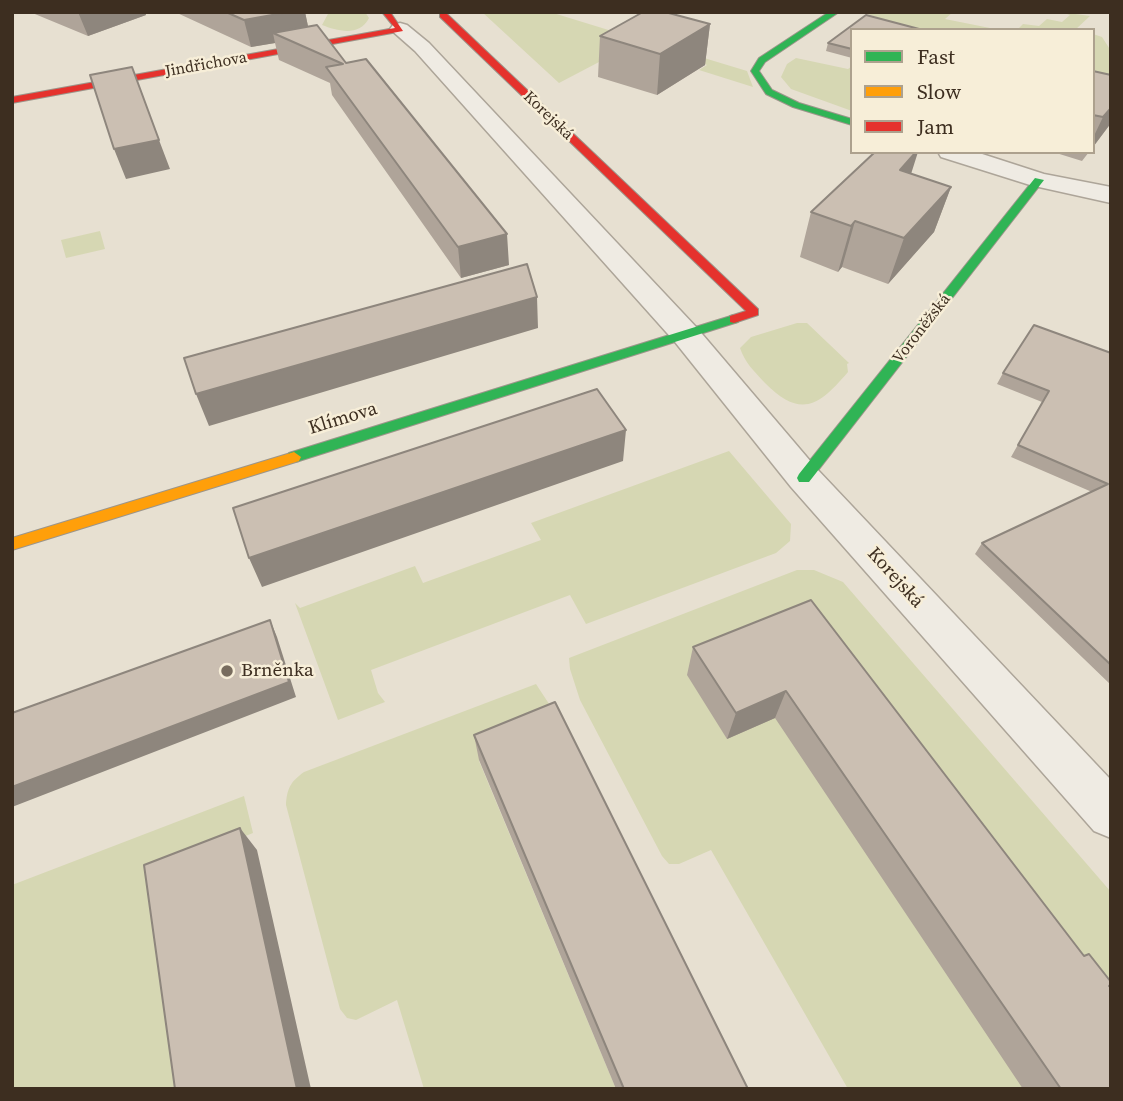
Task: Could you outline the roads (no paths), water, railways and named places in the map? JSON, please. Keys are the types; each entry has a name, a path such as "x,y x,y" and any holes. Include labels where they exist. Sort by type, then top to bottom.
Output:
{"street":[{"path":"835,12 762,60 755,71 769,92 796,105 850,121"},
{"path":"393,21 445,18"},
{"name":"Korejská","path":"445,18 754,312 686,335"},
{"name":"Jindřichova","path":"12,100 393,21"},
{"name":"Korejská","path":"393,21 422,47 686,335 804,478 1111,815"},
{"path":"956,154 1039,180 1111,195"},
{"name":"Voroněžská","path":"804,478 1039,180"},
{"name":"Klímova","path":"12,544 686,335"}],"place":[{"name":"Brněnka","path":"227,671"}]}
